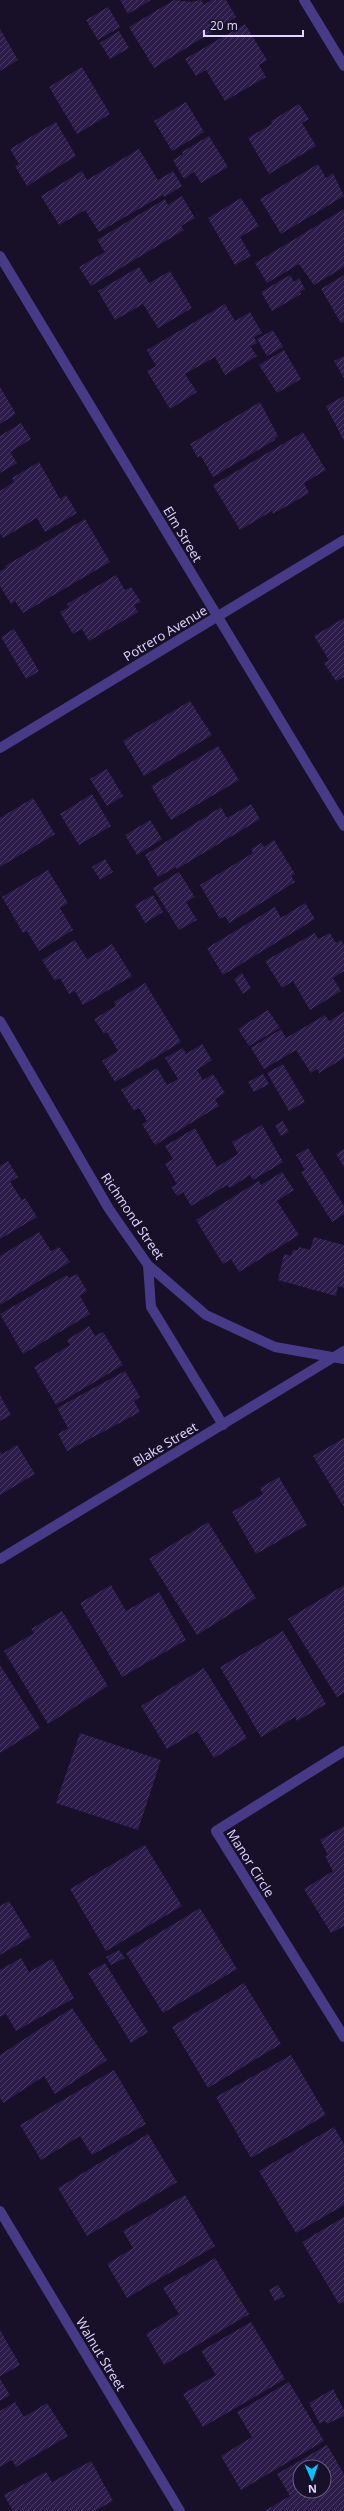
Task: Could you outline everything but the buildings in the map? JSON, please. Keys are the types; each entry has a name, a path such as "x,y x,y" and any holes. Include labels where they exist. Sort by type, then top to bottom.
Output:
{"street":[{"path":"304,0 344,66"},
{"name":"Elm Street","path":"0,256 344,826"},
{"name":"Potrero Avenue","path":"0,748 344,540"},
{"name":"Richmond Street","path":"0,1021 109,1208 148,1265 206,1316 275,1347 333,1357"},
{"path":"148,1265 151,1307 223,1425"},
{"name":"Blake Street","path":"0,1559 344,1351"},
{"path":"333,1357 344,1359"},
{"name":"Manor Circle","path":"344,1751 216,1831 344,2037"},
{"name":"Walnut Street","path":"0,2211 180,2511"}]}
